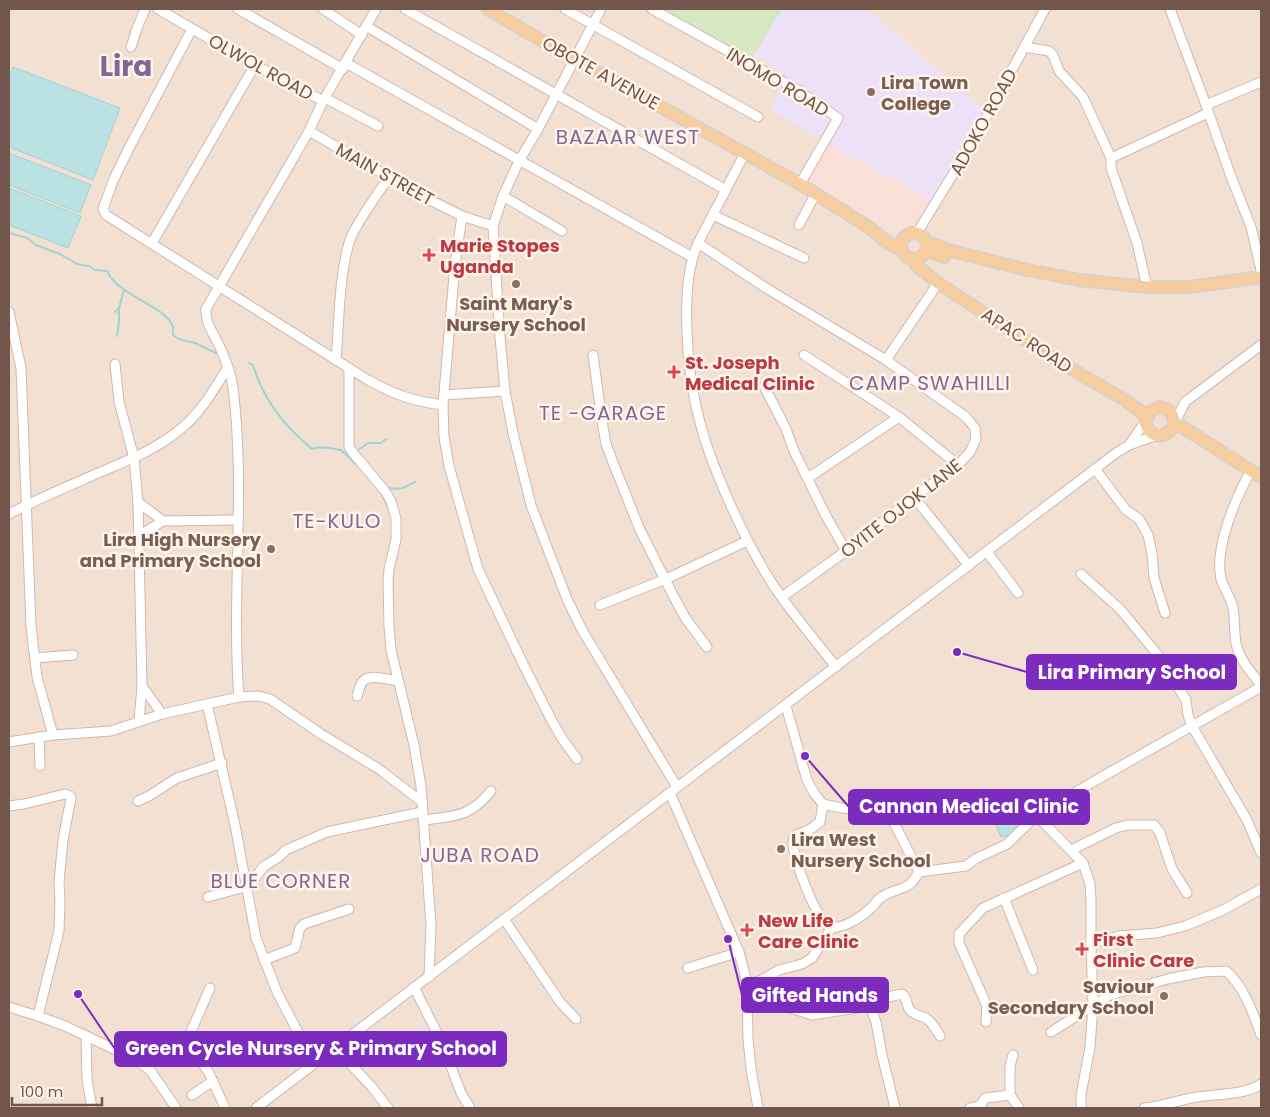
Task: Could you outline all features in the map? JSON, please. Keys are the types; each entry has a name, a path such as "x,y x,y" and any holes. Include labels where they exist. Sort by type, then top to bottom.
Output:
{"main road":[{"name":"OBOTE AVENUE","path":"487,9 816,193 902,246"},
{"path":"917,233 924,238 927,246 921,258 912,259 904,254 902,246 908,234 917,233"},
{"path":"927,246 1079,283 1146,291 1190,294 1261,283"},
{"name":"APAC ROAD","path":"912,259 917,266 938,283 1056,360 1123,399 1146,419"},
{"path":"1146,291 1261,277"},
{"path":"1175,423 1170,432 1157,436 1149,430 1146,419 1153,409 1163,407 1171,412 1175,423 1261,477"}],"street":[{"path":"131,48 145,9"},
{"name":"OLWOL ROAD","path":"158,9 255,65 324,99 376,9"},
{"path":"238,9 692,257"},
{"path":"323,9 362,34"},
{"path":"405,9 726,190"},
{"path":"566,9 758,117"},
{"path":"601,9 538,129 519,161 503,196 493,226 498,319 505,391 513,433 531,504 567,599 596,654 635,716 673,790 739,952 746,983 748,1039 758,1108"},
{"name":"INOMO ROAD","path":"652,9 796,89 838,118 800,184"},
{"name":"ADOKO ROAD","path":"917,233 972,143 1045,9"},
{"path":"1170,9 1251,227 1261,270"},
{"path":"366,26 538,129"},
{"path":"192,28 113,182 104,209 106,215 349,368 377,385 401,396 419,402 505,391"},
{"path":"1024,47 1049,52 1059,71 1083,97 1111,158 1111,168 1136,243 1146,291"},
{"path":"152,243 255,65"},
{"path":"1111,158 1261,82"},
{"path":"239,697 236,652 237,437 233,387 228,367 206,319 206,313 208,305 309,131 324,99 378,126"},
{"name":"MAIN STREET","path":"309,131 462,216 493,226"},
{"path":"745,153 698,243 688,274 688,349 696,413 708,454 747,541 782,597 836,667"},
{"path":"336,360 347,252 360,222 389,177"},
{"path":"798,225 816,193"},
{"path":"503,196 562,230"},
{"path":"714,215 804,258"},
{"path":"462,216 455,264 444,400 444,437 449,466 478,569 548,713 563,740 577,759"},
{"name":"OYITE OJOK LANE","path":"698,243 766,288 886,360 966,417 975,428 976,439 970,452 958,465 914,496 846,551 782,597"},
{"path":"886,360 938,283"},
{"path":"9,312 21,368 31,626 37,677 53,735"},
{"path":"1163,407 1185,402 1261,345"},
{"path":"593,355 606,444 640,530 686,619 707,647"},
{"path":"804,356 899,417 958,465"},
{"path":"115,364 119,402 134,458 138,502 142,686 139,722"},
{"path":"9,514 27,504 134,458 166,441 184,426 212,393 228,367"},
{"path":"349,368 349,447 385,490 391,501 396,520 396,540 388,581 391,650 414,744 421,786 431,926 429,977"},
{"path":"764,386 825,514 846,551"},
{"path":"1175,423 1185,402"},
{"path":"808,478 899,417"},
{"path":"1129,445 1146,419"},
{"path":"256,1108 1095,469 1129,445 1157,436"},
{"path":"1095,469 1126,510 1139,519 1148,535 1154,578 1165,613"},
{"path":"824,804 820,822 809,830 796,835 793,843 801,872 817,913 824,922 832,927 842,926 869,910 887,893 911,884 919,872 966,866 975,859 1007,844 1036,816 1261,686 1245,665 1238,650 1232,605 1220,572 1220,561 1230,515 1251,470"},
{"path":"914,496 969,566"},
{"path":"138,502 163,521"},
{"path":"138,536 163,521 238,520"},
{"path":"600,605 666,579 747,541"},
{"path":"987,552 1018,593"},
{"path":"1081,574 1120,609 1158,655 1186,700 1192,726 1247,820 1261,853"},
{"path":"35,658 72,655"},
{"path":"357,696 363,681 367,679 376,678 398,681"},
{"path":"142,686 162,714"},
{"path":"9,742 53,735 111,731 162,714 239,697 258,696 270,699 320,734 379,769 422,802"},
{"path":"207,704 235,825 256,938 281,1000 314,1063"},
{"path":"786,706 807,780 814,793 824,804 841,808 968,816 1026,813 1036,816 1082,863 1090,884 1093,1005 1090,1047 1081,1108"},
{"path":"39,737 40,766"},
{"path":"138,801 177,778 222,763"},
{"path":"208,897 246,887 256,878 263,867 286,850 327,832 422,816 468,812 476,807 491,791"},
{"path":"9,806 65,794 71,798 63,840 59,882 59,931 38,1016"},
{"path":"888,810 919,872"},
{"path":"1071,850 1116,828 1127,825 1154,825 1160,833 1172,869 1187,894"},
{"path":"986,1022 987,1006 959,943 959,934 983,908 1082,863"},
{"path":"1091,944 1119,936 1157,933 1186,926 1223,910 1261,889"},
{"path":"1004,898 1033,970"},
{"path":"264,960 294,948 300,928 304,924 349,909"},
{"path":"504,919 560,1002 576,1020"},
{"path":"746,983 760,981 779,970 802,964 812,958 832,927"},
{"path":"688,968 739,952"},
{"path":"1051,1032 1110,995 1197,973 1226,971 1235,978 1252,1010 1261,1035"},
{"path":"760,981 784,1006 812,1015 870,1006 879,999 902,994 907,999 909,1008 915,1015 925,1018 932,1023 940,1036"},
{"path":"414,987 443,1045 461,1093 470,1108"},
{"path":"210,988 189,1036 189,1042 213,1081 226,1108"},
{"path":"870,1006 876,1022 895,1108"},
{"path":"9,1008 38,1016 86,1036 135,1060 150,1070 176,1108"},
{"path":"86,1036 87,1080 92,1108"},
{"path":"335,1048 372,1087 388,1108"},
{"path":"1013,1055 1010,1066 1010,1095 1019,1108"},
{"path":"192,1095 213,1081"},
{"path":"1144,1108 1196,1097 1250,1090 1261,1084"},
{"path":"970,1108 981,1105 985,1098 1010,1095"}],"shaded area":[{"path":"9,9 1261,9 1261,1108 9,1108"},
{"name":"Lira Town College","path":"659,9 869,9 987,111 911,234 902,235 802,183 832,124 827,107"},
{"name":"Lira Town College","path":"782,9 866,9 986,112 932,199 834,148 771,109 786,75 754,54"}],"green space":[{"path":"661,9 782,9 750,61"}],"water":[{"path":"13,67 120,108 93,180 9,147 9,77"},
{"path":"9,153 91,185 80,213 9,185"},
{"path":"9,188 81,216 68,248 9,225"},
{"path":"993,818 1019,818 1021,822 1018,828 1008,836 1001,837"}],"waterway":[{"path":"9,233 27,238 36,245 60,254 77,264 89,266 95,270 107,271 121,288 163,314 173,327 173,335 216,353"},
{"path":"115,312 119,308 124,290"},
{"path":"117,336 119,308"},
{"path":"249,363 253,365 257,377 276,412 302,440 312,449 322,447 341,450 358,466"},
{"path":"357,451 368,443 381,443 386,439"},
{"path":"389,488 402,488 415,482"},
{"path":"382,494 389,510"}],"place":[{"name":"Lira Town College","path":"871,92"},
{"name":"Marie Stopes Uganda","path":"429,255"},
{"name":"Saint Mary's Nursery School","path":"516,284"},
{"name":"St. Joseph Medical Clinic","path":"674,372"},
{"name":"Lira High Nursery and Primary School","path":"271,549"},
{"name":"Lira Primary School","path":"957,652"},
{"name":"Cannan Medical Clinic","path":"805,756"},
{"name":"Lira West Nursery School","path":"781,849"},
{"name":"New Life Care Clinic","path":"747,930"},
{"name":"Gifted Hands","path":"728,939"},
{"name":"First Clinic Care","path":"1082,949"},
{"name":"Green Cycle Nursery & Primary School","path":"78,994"},
{"name":"Saviour Secondary School","path":"1164,996"}],"district":[{"name":"Lira","path":"126,66"},
{"name":"BAZAAR WEST","path":"628,137"},
{"name":"CAMP SWAHILLI","path":"930,383"},
{"name":"TE -GARAGE","path":"603,413"},
{"name":"TE-KULO","path":"337,521"},
{"name":"JUBA ROAD","path":"480,855"},
{"name":"BLUE CORNER","path":"281,881"}]}
